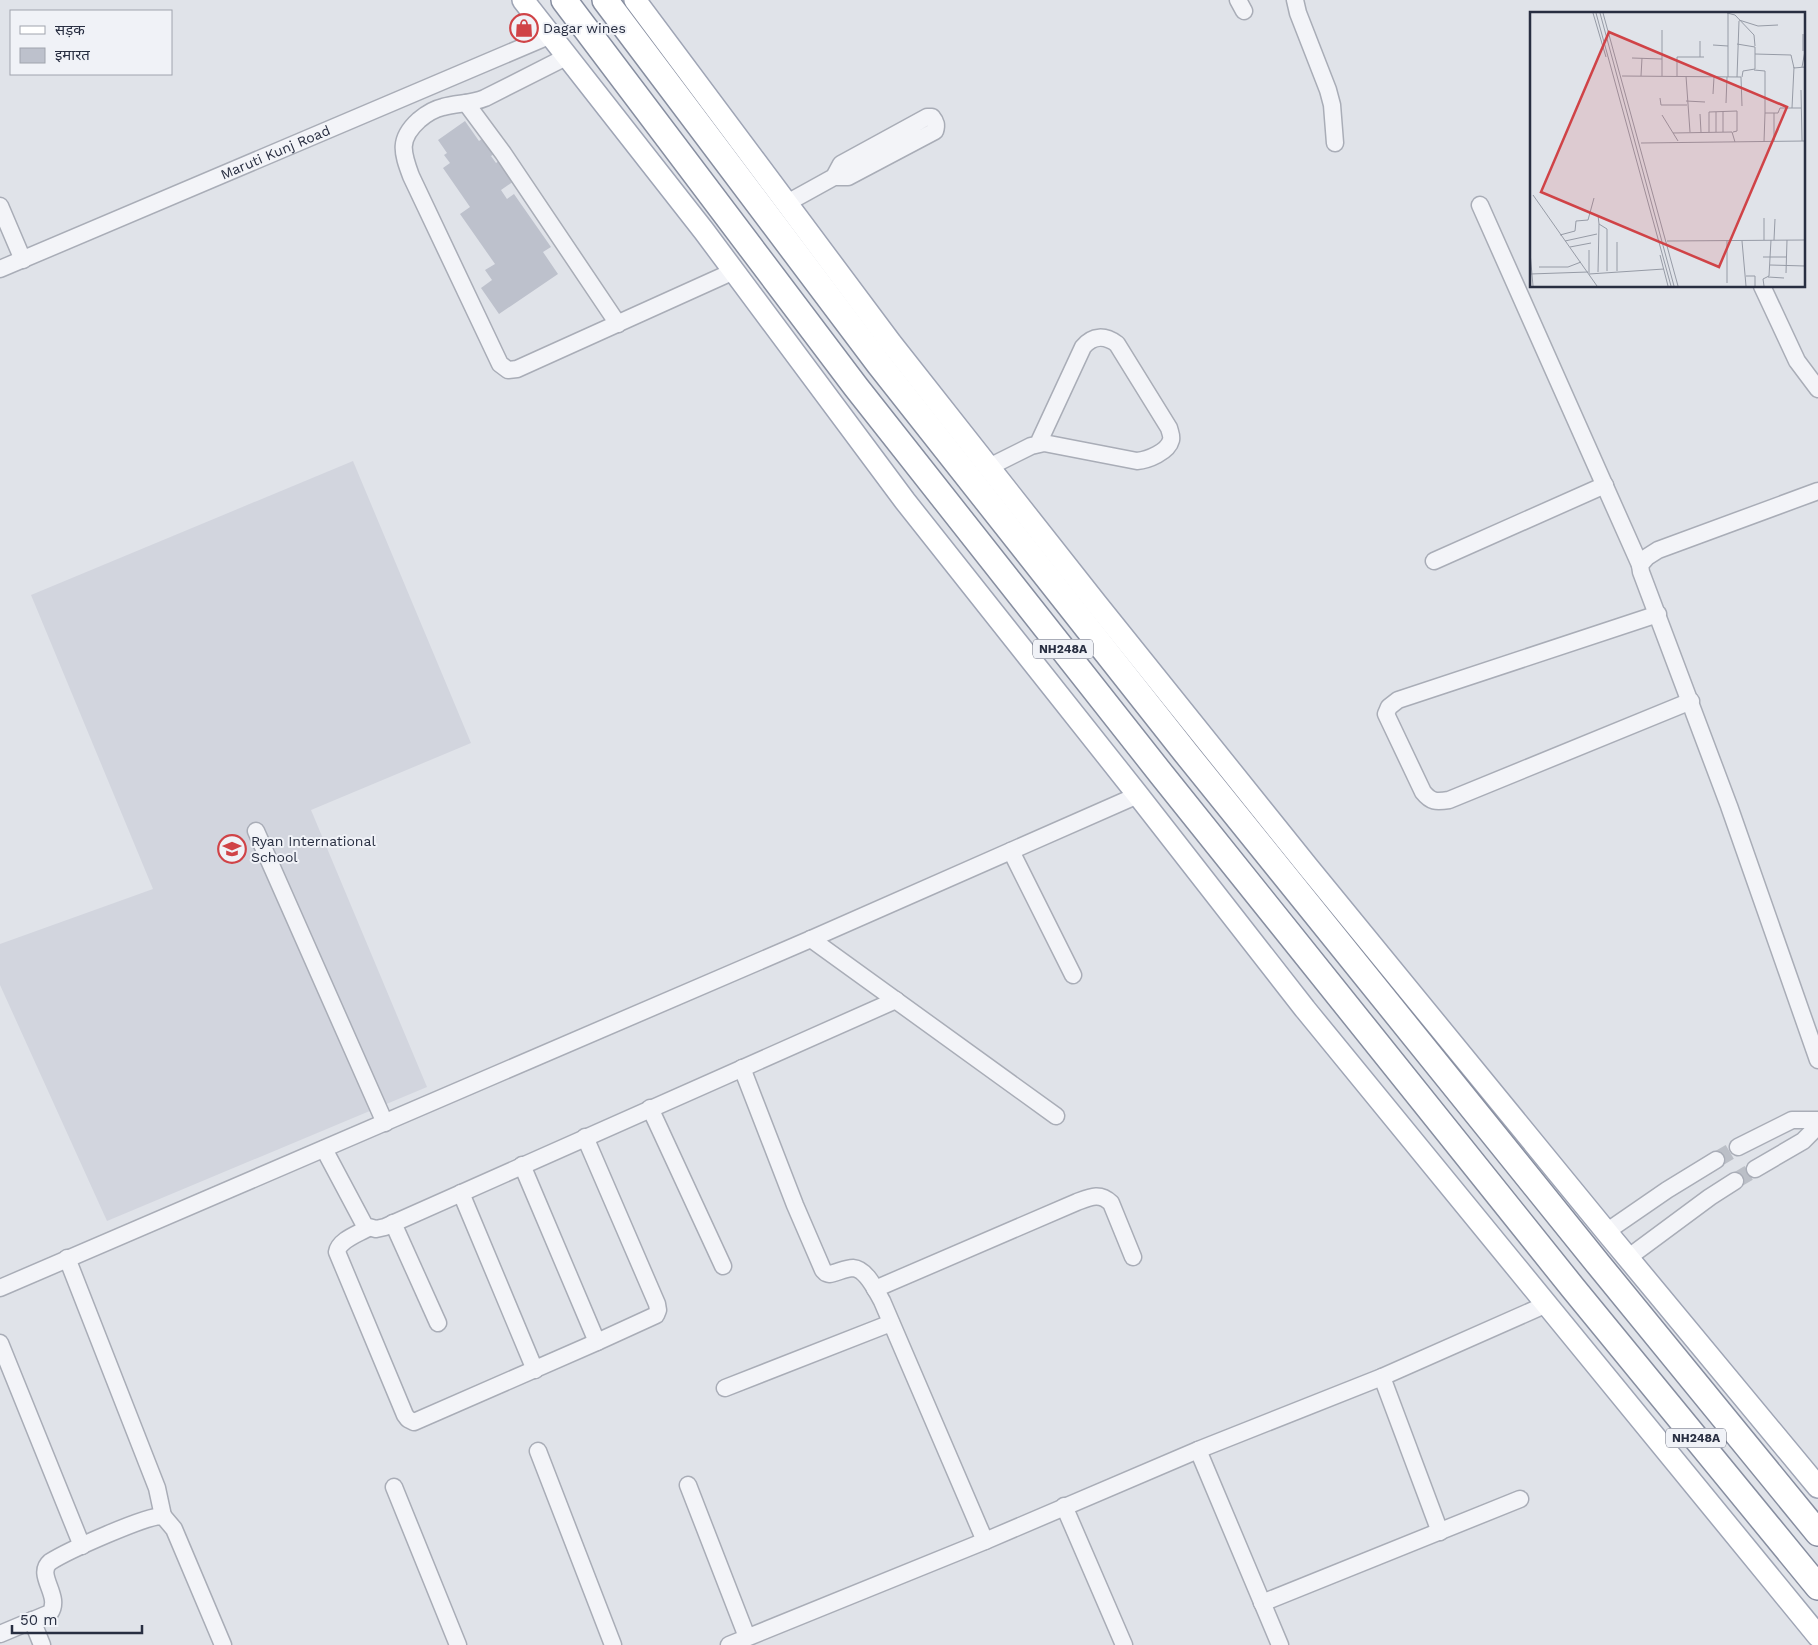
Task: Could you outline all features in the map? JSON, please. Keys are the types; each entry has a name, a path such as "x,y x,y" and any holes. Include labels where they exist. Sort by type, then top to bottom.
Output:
{"highway":[{"name":"NH248A","path":"564,0 856,387 1162,775 1573,1288 1818,1587"},
{"name":"NH248A","path":"605,0 879,364 1186,754 1818,1533"}],"main road":[{"path":"523,0 549,36 704,231 905,501 1305,1009 1818,1636"},
{"path":"635,0 891,343 989,467 1314,875 1606,1232 1629,1257 1818,1487"}],"street":[{"path":"1295,0 1298,13 1328,90 1332,105 1335,144"},
{"name":"Maruti Kunj Road","path":"0,270 549,36"},
{"path":"566,57 485,98 442,107 425,115 407,133 403,144 411,176 500,364 508,370 517,369 734,272"},
{"path":"466,103 503,153 618,324"},
{"path":"787,203 834,177 848,177 935,131 936,122 932,117 927,117 841,164 834,177"},
{"path":"1480,205 1640,565 1641,572 1691,701 1818,1060"},
{"path":"0,206 23,260"},
{"path":"1763,288 1797,360 1818,389"},
{"path":"989,467 1044,443 1137,461 1155,456 1168,446 1171,438 1169,428 1117,344 1101,337 1092,338 1083,347 1038,444"},
{"path":"1434,561 1605,485"},
{"path":"1640,565 1647,557 1658,550 1818,491"},
{"path":"1658,614 1398,700 1389,707 1386,714 1423,792 1428,799 1439,802 1449,800 1691,701"},
{"path":"0,1288 324,1150 1138,795"},
{"path":"256,830 386,1123"},
{"path":"1011,851 1073,976"},
{"path":"811,939 1056,1116"},
{"path":"324,1150 362,1222 368,1228 376,1229 896,1000"},
{"path":"742,1068 795,1205 823,1270 829,1274 851,1268 857,1269 868,1278 875,1289 985,1540"},
{"path":"650,1108 723,1266"},
{"path":"1738,1147 1792,1120 1818,1120"},
{"path":"1755,1168 1803,1140 1818,1126"},
{"path":"368,1228 342,1244 337,1252 408,1419 411,1422 417,1421 656,1315 658,1310 657,1304 585,1137"},
{"path":"1606,1232 1666,1190 1716,1160"},
{"path":"522,1165 597,1342"},
{"path":"1629,1257 1710,1197 1735,1181"},
{"path":"460,1193 535,1370"},
{"path":"875,1289 1077,1202 1099,1196 1106,1198 1111,1203 1133,1257"},
{"path":"393,1223 438,1323"},
{"path":"67,1258 157,1488 163,1516 174,1529 223,1645"},
{"path":"729,1645 1198,1450 1382,1377 1547,1304"},
{"path":"725,1388 891,1323"},
{"path":"0,1343 82,1546"},
{"path":"1382,1377 1440,1532"},
{"path":"1198,1450 1280,1645"},
{"path":"538,1451 613,1645"},
{"path":"688,1485 747,1637"},
{"path":"394,1487 458,1645"},
{"path":"1262,1603 1520,1499"},
{"path":"1064,1506 1124,1645"},
{"path":"0,1634 50,1613 54,1600 45,1571 46,1565 56,1558 82,1546 152,1517 163,1516"},
{"path":"32,1620 42,1645"}],"shaded area":[{"name":"Ryan International School","path":"353,461 471,743 311,810 427,1087 107,1221 0,985 0,944 153,889 31,595"}],"building":[{"path":"465,121 479,141 487,135 498,151 491,156 496,163 500,160 514,181 501,190 507,199 514,194 551,247 543,252 558,274 499,314 481,288 492,280 485,270 495,264 460,214 470,207 443,168 450,163 444,155 447,153 438,140"}],"tunnel":[{"path":"1716,1160 1738,1147"},
{"path":"1735,1181 1755,1169"}],"place":[{"name":"Dagar wines","path":"524,28"},
{"name":"Ryan International School","path":"232,849"}]}
